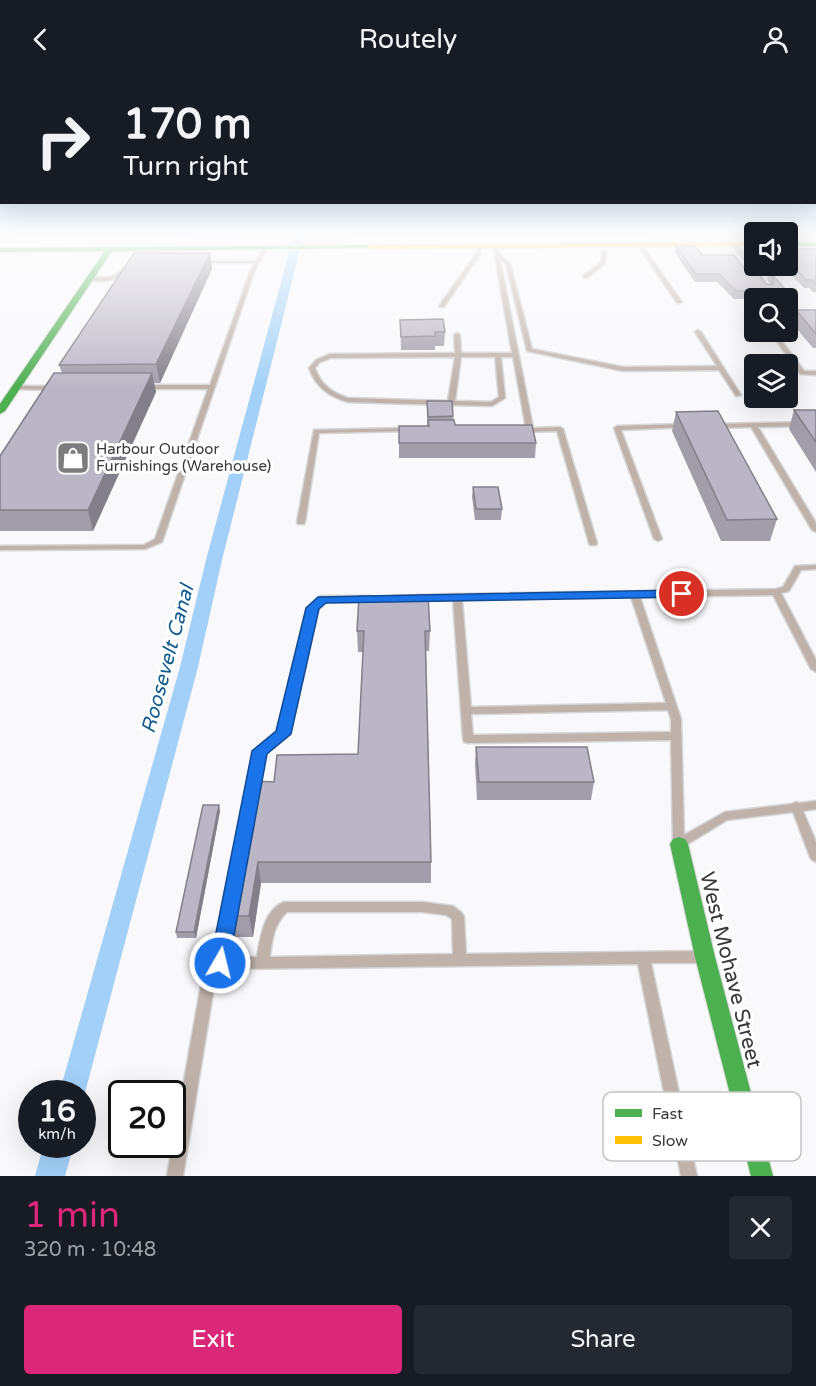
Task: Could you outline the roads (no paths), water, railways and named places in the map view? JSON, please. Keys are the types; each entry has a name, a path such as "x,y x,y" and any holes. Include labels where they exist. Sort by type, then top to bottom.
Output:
{"main road":[{"path":"0,411 86,285"},
{"name":"West Mohave Street","path":"679,844 705,957 740,1092"},
{"name":"West Mohave Street","path":"758,1161 762,1176"}],"lane":[{"path":"0,548 145,546 159,540 250,285"},
{"path":"442,306 456,285"},
{"path":"502,285 530,430"},
{"path":"513,285 529,350 623,369 721,368"},
{"path":"667,285 679,302"},
{"path":"798,319 816,318"},
{"path":"698,332 738,395"},
{"path":"451,405 458,355 457,335"},
{"path":"780,342 802,373 816,373"},
{"path":"498,355 502,398 492,404 451,405 348,400 327,392 315,378 312,368 318,361 330,356 458,355 498,355 514,355"},
{"path":"132,387 213,387"},
{"path":"16,388 62,388"},
{"path":"707,426 816,424"},
{"path":"753,425 816,530"},
{"path":"658,539 617,428 696,426"},
{"path":"518,430 560,429 593,543"},
{"path":"301,522 316,432 416,430"},
{"path":"401,598 776,592 786,589 798,568 816,567"},
{"path":"776,592 816,669"},
{"path":"635,595 676,719 679,844 725,816 816,805"},
{"path":"457,597 468,739 676,736"},
{"path":"175,1176 208,979 220,963 260,751 283,734 313,608 322,599 378,599"},
{"path":"466,711 672,706"},
{"path":"796,806 816,857"},
{"path":"262,963 266,936 276,913 284,907 422,907 449,910 458,917 460,960"},
{"path":"643,957 671,1092"},
{"path":"220,963 705,957"},
{"path":"686,1161 689,1176"}],"waterway":[{"name":"Roosevelt Canal","path":"77,1080 189,667 214,560 286,285"},
{"name":"Roosevelt Canal","path":"50,1176 55,1158"}],"place":[{"name":"Harbour Outdoor Furnishings (Warehouse)","path":"73,458"}]}
